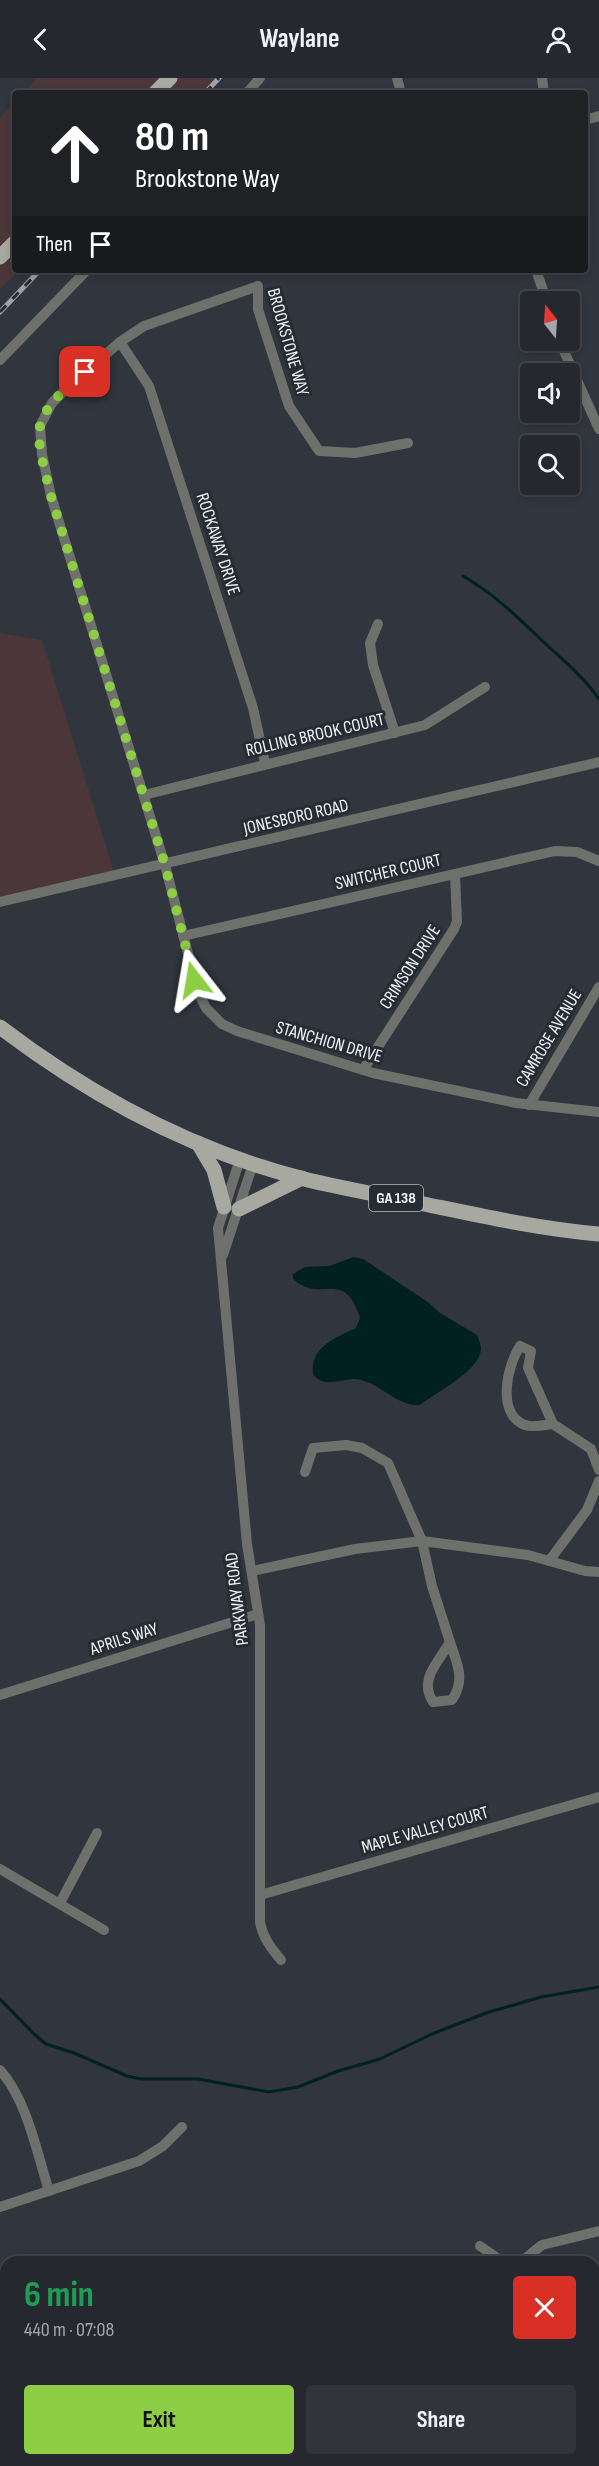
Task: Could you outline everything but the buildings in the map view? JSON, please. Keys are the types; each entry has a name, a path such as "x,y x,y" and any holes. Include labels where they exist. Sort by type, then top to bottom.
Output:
{"main road":[{"path":"158,90 170,78"},
{"path":"0,257 12,245"},
{"name":"GA 138","path":"0,1027 77,1082 126,1109 198,1143 246,1161 302,1178 519,1223 599,1234"},
{"path":"198,1143 214,1170 231,1208 302,1178"}],"street":[{"path":"250,90 260,78"},
{"path":"0,360 84,273"},
{"path":"537,273 543,291"},
{"name":"BROOKSTONE WAY","path":"165,865 51,496 42,454 40,426 52,403 120,342 144,326 258,286 258,309 289,406 319,451 355,453 408,442"},
{"name":"ROCKAWAY DRIVE","path":"120,342 149,386 253,708 265,764"},
{"path":"564,351 599,429"},
{"path":"378,624 370,643 373,665 395,733"},
{"name":"ROLLING BROOK COURT","path":"144,795 425,725 485,687"},
{"name":"JONESBORO ROAD","path":"0,902 599,762"},
{"name":"SWITCHER COURT","path":"183,936 565,850 599,861"},
{"name":"STANCHION DRIVE","path":"165,865 198,993 206,1008 222,1024 258,1038 363,1070 529,1105 599,1112"},
{"name":"CRIMSON DRIVE","path":"363,1070 454,929 457,922 455,874"},
{"name":"CAMROSE AVENUE","path":"529,1105 599,987"},
{"name":"PARKWAY ROAD","path":"246,1161 231,1208 220,1264 258,1614 262,1933 268,1945 281,1960"},
{"path":"553,1424 526,1426 516,1419 506,1402 514,1355 520,1346 531,1351 528,1368 553,1424 591,1449 599,1470"},
{"path":"305,1472 313,1448 346,1445 362,1448 388,1463 422,1541 432,1586 450,1642 459,1670 460,1688 452,1700 433,1702 426,1692 427,1677 450,1642"},
{"path":"549,1561 587,1510 599,1481"},
{"path":"252,1571 356,1549 422,1541 528,1555 585,1571 599,1572"},
{"name":"APRILS WAY","path":"0,1695 258,1614"},
{"name":"MAPLE VALLEY COURT","path":"260,1895 599,1797"},
{"path":"60,1904 97,1833"},
{"path":"0,1869 104,1930"},
{"path":"0,2070 11,2084 20,2103 49,2191"},
{"path":"0,2207 139,2161 163,2146 182,2127"},
{"path":"528,2256 542,2245 599,2231"},
{"path":"480,2246 494,2256"}],"shaded area":[{"path":"37,78 216,78 204,90 26,90"},
{"path":"12,105 12,273 17,273 0,289 0,118"},
{"path":"0,633 42,640 116,878 0,902"},
{"path":"354,1257 363,1259 429,1303 440,1313 477,1335 481,1348 474,1365 457,1380 420,1405 399,1400 367,1382 353,1379 326,1382 313,1374 313,1365 320,1350 332,1340 356,1328 360,1318 354,1303 347,1294 339,1290 313,1289 304,1286 293,1279 293,1274 305,1267 329,1266"}],"waterway":[{"path":"463,576 488,592 519,618 576,672 599,699"},
{"path":"0,1999 46,2044 74,2053 127,2076 141,2079 198,2079 269,2092 298,2087 338,2071 380,2059 432,2034 486,2013 541,1997 599,1987"}],"railway":[{"path":"208,90 219,78"},
{"path":"0,312 37,273"}],"route":[{"path":"85,372 52,403 40,426 42,454 51,496 165,865 194,980"}]}
